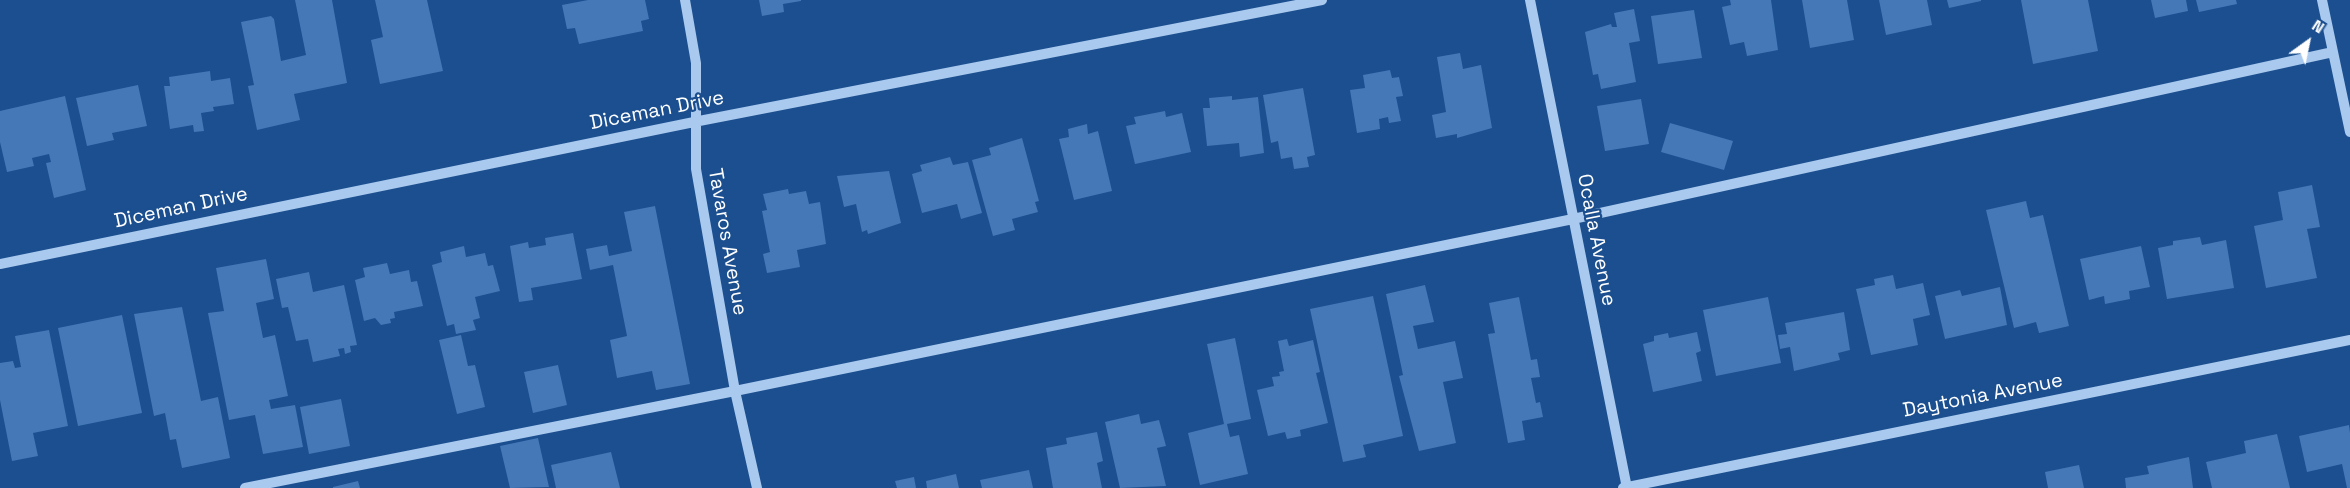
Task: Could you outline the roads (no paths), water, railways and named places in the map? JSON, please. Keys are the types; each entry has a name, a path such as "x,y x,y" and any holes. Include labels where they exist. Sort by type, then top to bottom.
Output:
{"street":[{"name":"Tavaros Avenue","path":"685,0 696,63 694,122 696,170 735,391 757,488"},
{"name":"Diceman Drive","path":"0,264 694,122 1322,0"},
{"name":"Ocalla Avenue","path":"1530,0 1626,488"},
{"path":"2322,0 2350,132"},
{"path":"245,488 735,391 1573,219 2333,52"},
{"name":"Daytonia Avenue","path":"1626,488 2350,340"}]}
